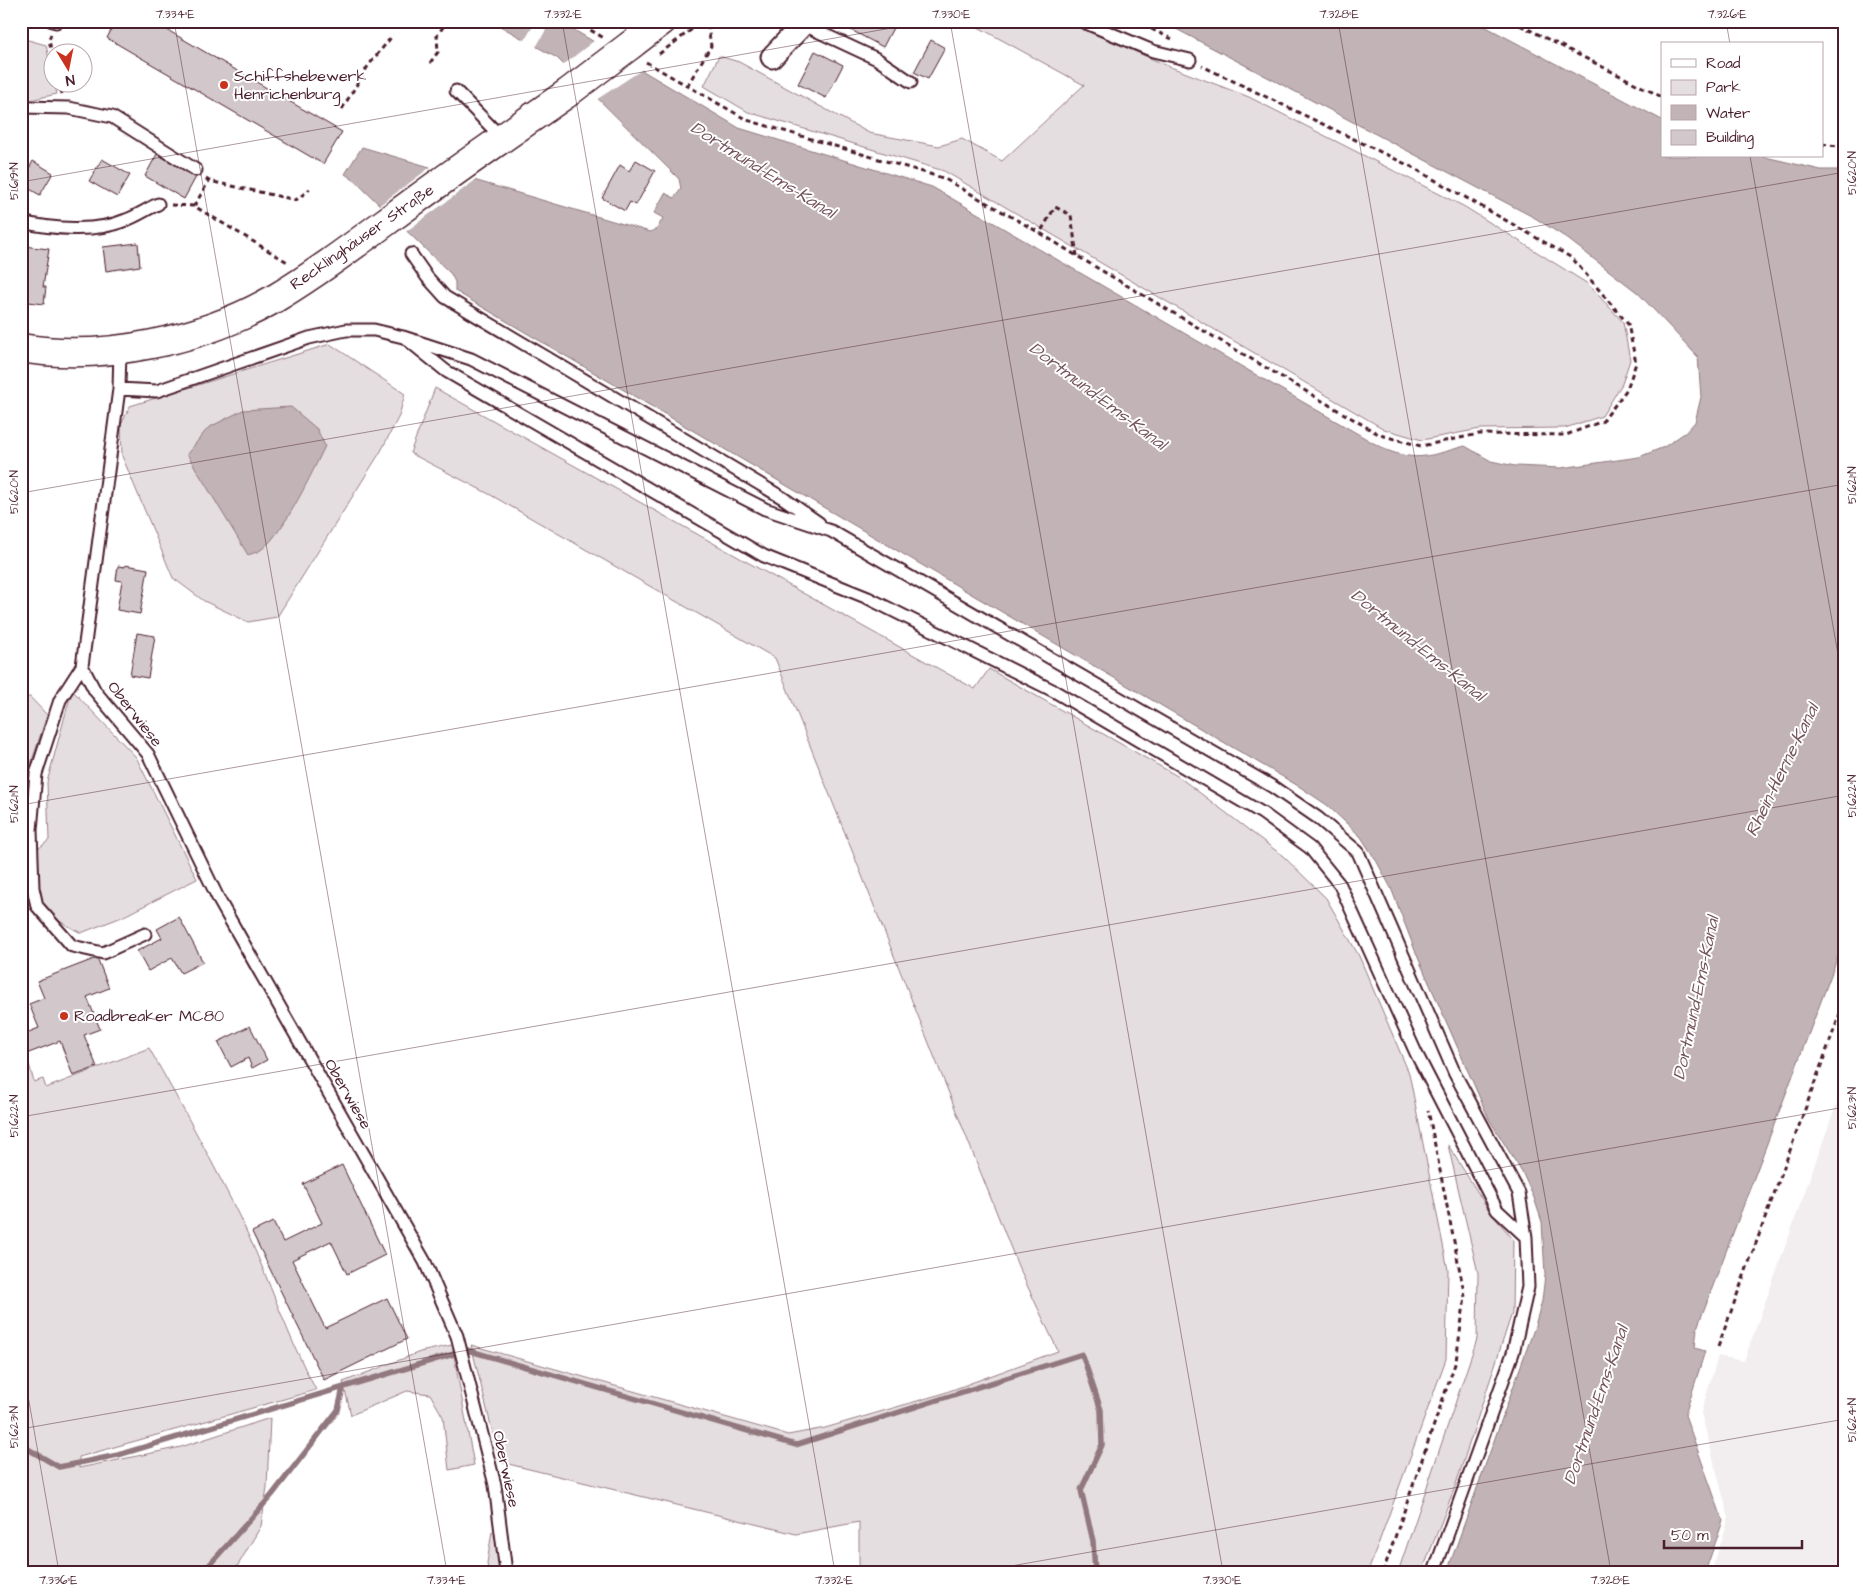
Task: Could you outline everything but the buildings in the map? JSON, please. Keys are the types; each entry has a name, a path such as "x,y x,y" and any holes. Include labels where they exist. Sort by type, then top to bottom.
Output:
{"main road":[{"name":"Recklinghäuser Straße","path":"21,348 73,352 120,349 168,340 232,319 280,294 373,231 474,157 566,94 643,51 662,21"}],"street":[{"path":"772,58 805,23"}],"lane":[{"path":"1081,21 1153,51 1190,60"},
{"path":"805,23 877,59 911,82"},
{"path":"456,91 502,138"},
{"path":"21,107 69,108 112,117 196,170"},
{"path":"21,222 83,228 106,225 125,221 158,204"},
{"path":"411,254 445,297 783,498 831,531 1273,787 1318,818 1358,852 1455,1074 1518,1193 1526,1236 1528,1287 1513,1353 1434,1572"},
{"path":"119,389 156,391 309,338 346,330 374,330 403,337 471,359 765,509 831,531"},
{"path":"403,337 446,371 764,556 868,598 1054,691 1262,813 1310,848 1340,886 1416,1053 1497,1210 1526,1236"},
{"path":"120,349 119,389 82,666 60,700 36,774 31,830 33,888 37,906 72,946 102,953 145,934"},
{"name":"Oberwiese","path":"82,666 95,691 148,754 220,902 425,1262 457,1336 495,1485 506,1572"}],"path":[{"path":"430,63 438,52 437,36 443,27 442,21"},
{"path":"643,51 703,21"},
{"path":"707,21 712,46 688,86 747,120 943,178 1040,233 1380,435 1421,446 1479,434 1566,435 1603,421 1627,390 1636,363 1628,324 1572,258 1412,166 1190,60"},
{"path":"1512,21 1661,96"},
{"path":"342,109 368,66 393,34"},
{"path":"1824,144 1845,147"},
{"path":"196,170 209,181 296,200 310,188"},
{"path":"194,206 209,181"},
{"path":"158,204 194,206 296,266"},
{"path":"1040,233 1055,207 1071,215 1077,256"},
{"path":"1718,1347 1845,1000"},
{"path":"1383,1572 1456,1361 1465,1297 1426,1102"}],"shaded area":[{"path":"1845,1080 1845,1572 1711,1572 1729,1518 1701,1413 1718,1356 1744,1361"}],"green space":[{"path":"967,21 1066,21 1168,66 1249,97 1465,207 1588,284 1623,322 1630,360 1622,384 1602,416 1565,428 1480,429 1422,440 1384,429 944,171 748,112 704,86 719,56 739,62 869,133 939,146 962,139 1002,161 1084,85"},
{"path":"21,38 42,44 42,92 57,92 57,94 21,102"},
{"path":"330,344 405,394 399,416 381,451 277,617 248,622 204,601 173,578 122,456 121,425 130,406"},
{"path":"435,388 975,689 989,669 1179,777 1283,856 1326,898 1359,956 1409,1073 1448,1270 1446,1359 1368,1572 859,1572 859,1522 796,1534 500,1462 471,1345 788,1435 825,1428 941,1394 1058,1351 1018,1266 775,658 489,494 410,453"},
{"path":"72,690 136,757 197,879 122,917 81,933 21,900 21,863 49,840 47,782"},
{"path":"21,697 30,697 47,715 31,764 24,828 21,834"},
{"path":"149,1048 198,1136 244,1226 296,1350 316,1390 79,1457 79,1468 181,1447 270,1418 267,1487 261,1526 234,1572 21,1572 21,1064 29,1064 34,1082 43,1079 46,1088"},
{"path":"1448,1145 1490,1212 1513,1239 1512,1313 1456,1484 1422,1572 1398,1572 1477,1339 1478,1273"},
{"path":"452,1345 474,1465 449,1470 443,1417 430,1394 407,1391 351,1415 343,1382 420,1352"},
{"path":"492,1531 498,1537 499,1572 488,1572 487,1563"}],"water":[{"path":"491,21 559,21 739,128 932,187 1384,449 1416,457 1433,455 1465,446 1491,461 1515,466 1561,468 1639,457 1664,447 1686,432 1695,422 1701,397 1698,357 1638,293 1565,237 1535,218 1161,21 1475,21 1661,119 1661,158 1770,158 1821,170 1845,170 1845,938 1697,1328 1695,1348 1705,1351 1685,1415 1723,1521 1705,1572 1447,1572 1534,1329 1542,1301 1545,1275 1542,1222 1523,1174 1489,1119 1416,953 1391,888 1361,837 1327,805 1300,787 455,291 455,282 451,274 355,181 345,174 362,147 650,232 657,229 663,218 654,213 665,193 674,198 681,189 679,179 557,58"},
{"path":"291,407 317,429 325,446 297,501 279,530 261,550 248,555 187,454 208,428 243,410"}],"pier":[{"path":"536,21 551,21 535,49 523,43"},
{"path":"595,40 643,69 596,100 562,66"},
{"path":"432,166 477,179 404,233 377,207"}],"waterway":[{"path":"21,1445 59,1467 118,1455 467,1350 796,1445 1082,1354 1101,1410 1102,1445 1081,1490 1093,1541 1095,1572"},
{"path":"203,1572 272,1495 338,1410 343,1388"}],"place":[{"name":"Schiffshebewerk Henrichenburg","path":"224,85"},
{"name":"Roadbreaker MC80","path":"64,1016"}],"water label":[{"name":"Dortmund-Ems-Kanal","path":"763,170"},
{"name":"Dortmund-Ems-Kanal","path":"1098,396"},
{"name":"Dortmund-Ems-Kanal","path":"1418,645"},
{"name":"Rhein-Herne-Kanal","path":"1782,770"},
{"name":"Dortmund-Ems-Kanal","path":"1696,998"},
{"name":"Dortmund-Ems-Kanal","path":"1596,1405"}]}
